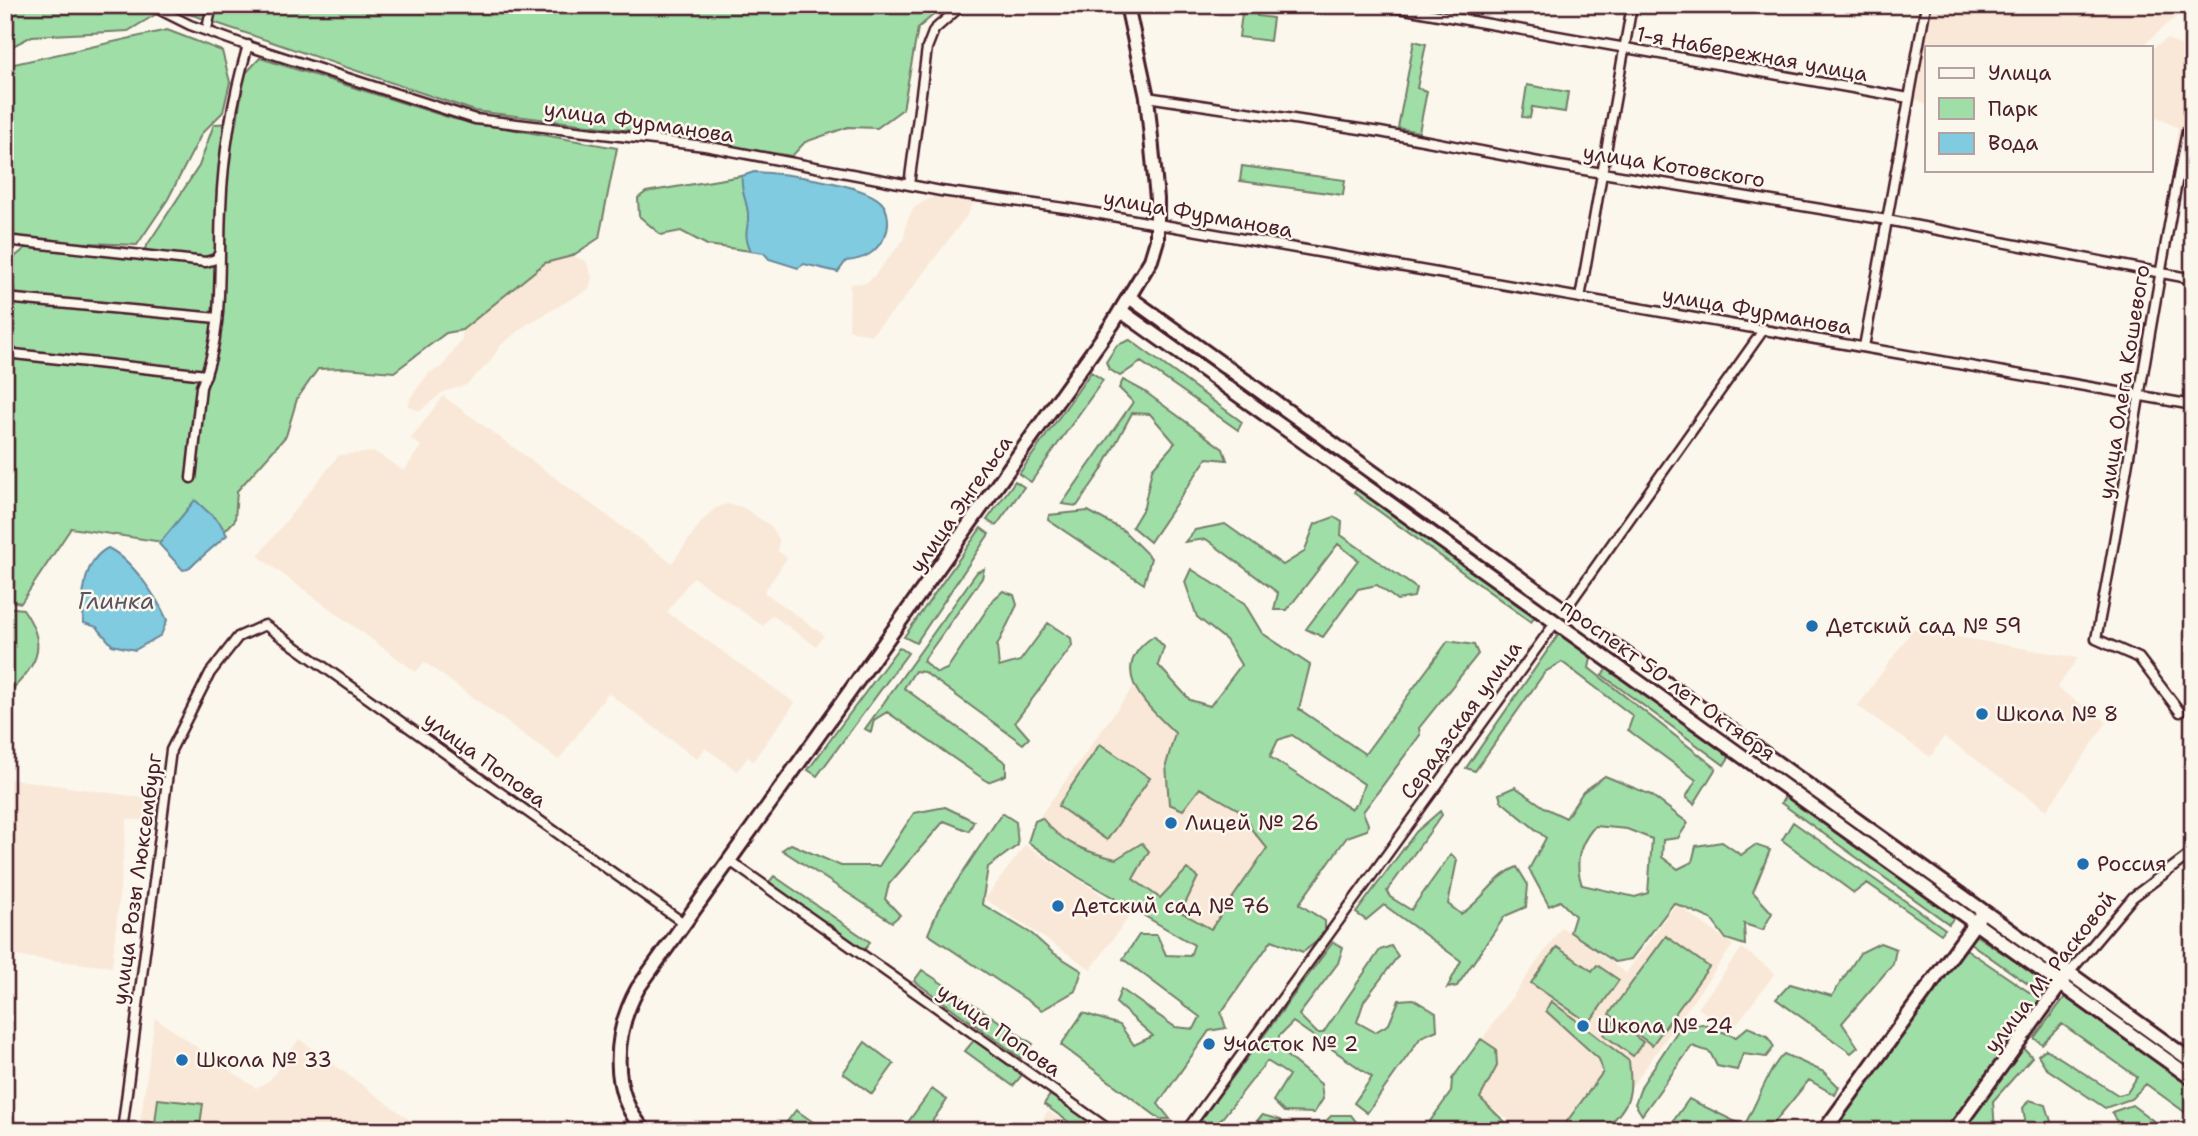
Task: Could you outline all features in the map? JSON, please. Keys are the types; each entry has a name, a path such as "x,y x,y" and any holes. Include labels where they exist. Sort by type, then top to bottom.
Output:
{"main road":[{"name":"улица Энгельса","path":"730,861 1121,311 1151,260 1158,225 1147,97 1127,5"},
{"name":"проспект 50 лет Октября","path":"1129,297 2193,1062"},
{"name":"проспект 50 лет Октября","path":"1121,311 2193,1079"},
{"name":"Серадзская улица","path":"1555,623 1565,610"},
{"path":"645,1131 627,1105 619,1067 622,1023 638,988 730,861"},
{"path":"1824,1131 1984,912"},
{"name":"улица М. Расковой","path":"1954,1131 2069,973"}],"street":[{"name":"улица Фурманова","path":"150,5 248,45 475,119 705,146 909,185 1158,225 2193,405"},
{"path":"207,29 212,5"},
{"path":"909,185 927,48 934,30 962,5"},
{"name":"1-я Набережная улица","path":"1382,5 1624,50 1909,98"},
{"path":"1580,298 1632,5"},
{"path":"1864,347 1926,5"},
{"path":"191,478 201,387 206,375 217,318 224,180 237,80 248,45"},
{"name":"улица Котовского","path":"1147,97 1380,132 1887,220 2193,279"},
{"name":"улица Олега Кошевого","path":"2180,712 2139,658 2096,639 2124,496 2158,273 2188,131"},
{"path":"5,240 206,262 216,259 220,252"},
{"path":"5,298 217,318"},
{"name":"Серадзская улица","path":"1565,610 1764,329"},
{"path":"5,354 206,375"},
{"name":"Серадзская улица","path":"1186,1131 1555,623"},
{"name":"улица Попова","path":"265,625 685,924"},
{"name":"улица Розы Люксембург","path":"122,1131 171,750 210,673 238,637 265,625"},
{"name":"улица М. Расковой","path":"2069,973 2133,897 2193,852"},
{"name":"улица Попова","path":"730,861 1111,1131"}],"shaded area":[{"path":"1921,5 2190,5 2142,46 1925,46 1925,105 1904,91"},
{"path":"2167,39 2193,51 2193,172 2175,151 2178,128 2152,115 2152,48"},
{"path":"950,195 976,199 901,303 871,335 849,330 850,284 866,283 875,275 904,239 907,221 914,208 933,196"},
{"path":"572,256 586,261 592,277 589,289 526,325 501,345 489,363 466,385 443,392 420,411 408,406 411,397 429,373 442,367 462,339 462,330 545,263"},
{"path":"443,396 672,563 703,520 714,509 727,504 742,507 771,526 779,539 778,551 787,558 764,592 824,635 816,646 772,615 763,626 693,577 667,612 795,703 753,761 748,757 737,771 705,748 697,759 608,693 559,760 424,662 416,672 258,556 339,455 375,452 404,471 421,446 411,439"},
{"name":"Школа № 8","path":"1913,629 2078,658 2057,688 2107,722 2047,810 1944,737 1930,757 1858,706"},
{"name":"Лицей № 26","path":"1133,687 1312,816 1210,958 1030,830"},
{"path":"5,778 152,799 149,821 127,819 112,967 5,955"},
{"name":"Детский сад № 76","path":"1025,845 1131,914 1091,969 985,899"},
{"name":"Школа № 24","path":"1676,904 1733,945 1600,1131 1525,1131 1453,1080 1562,927 1626,973"},
{"path":"1742,948 1775,973 1731,1032 1698,1008"},
{"name":"Школа № 33","path":"155,1018 256,1088 270,1080 299,1039 414,1123 408,1131 139,1131"},
{"path":"1048,1111 1076,1131 1034,1131"}],"green space":[{"path":"5,5 138,5 158,13 128,31 32,36 5,50"},
{"path":"163,5 945,5 918,28 903,109 877,128 848,127 805,142 792,156 620,129 475,111"},
{"path":"1243,5 1258,5 1257,16 1273,18 1270,41 1239,37"},
{"path":"167,30 222,51 230,82 223,112 202,133 168,199 137,245 19,240 5,251 5,66"},
{"path":"1414,41 1426,44 1417,88 1427,91 1419,132 1398,128"},
{"path":"260,58 454,119 617,148 599,238 572,256 545,263 462,330 446,333 394,372 318,369 297,399 286,436 237,491 235,520 208,549 71,528 21,603 5,600 5,265 28,246 142,253 199,166 214,124 237,123 244,75"},
{"path":"1527,85 1568,92 1565,112 1532,107 1530,118 1522,117"},
{"path":"1242,166 1345,180 1343,195 1240,181"},
{"path":"742,176 749,217 747,237 751,251 707,245 681,231 661,235 639,216 638,198 646,192"},
{"path":"1130,340 1242,422 1238,430 1141,362 1120,376 1109,369 1106,362 1117,345"},
{"path":"1091,372 1103,380 1031,482 1019,474"},
{"path":"1123,380 1144,391 1223,449 1227,460 1207,458 1150,542 1132,527 1144,507 1152,469 1175,443 1150,414 1132,413 1101,471 1077,506 1062,504 1133,402 1119,388"},
{"path":"1015,481 1024,487 996,526 987,520"},
{"path":"1359,486 1536,615 1531,622 1354,493"},
{"path":"1088,511 1123,530 1151,558 1144,584 1048,520 1049,515"},
{"path":"1334,517 1342,522 1341,535 1416,588 1414,597 1397,600 1377,585 1358,589 1323,637 1306,629 1358,560 1338,544 1287,610 1274,610 1278,593 1206,539 1185,542 1195,530 1225,524 1283,565 1304,552 1315,524"},
{"path":"981,528 989,534 916,643 904,637"},
{"path":"984,569 982,578 923,661 937,673 947,669 994,599 1003,591 1014,595 1017,605 997,646 999,667 1020,661 1048,623 1071,638 1072,646 1015,722 1029,738 1023,744 924,672 915,671 904,688 1006,763 1006,775 988,782 887,712 874,720 871,732 865,729 977,572"},
{"path":"1191,569 1244,603 1262,633 1310,665 1299,709 1365,754 1448,641 1474,645 1478,654 1419,728 1420,735 1363,812 1368,824 1367,830 1347,837 1299,904 1325,921 1325,935 1303,952 1272,940 1221,1013 1226,1028 1209,1031 1158,1104 1170,1119 1160,1119 1061,1045 1083,1013 1120,1025 1134,1045 1153,1036 1116,1003 1121,989 1175,1027 1194,1029 1200,1017 1123,959 1139,935 1157,935 1166,955 1190,956 1194,945 1078,877 1028,842 1035,821 1042,818 1057,834 1084,850 1116,859 1142,843 1149,851 1133,879 1160,898 1187,869 1198,877 1181,912 1211,929 1267,848 1252,830 1246,814 1200,788 1183,810 1169,804 1166,765 1175,733 1153,711 1135,687 1131,674 1132,661 1139,649 1154,636 1164,647 1158,665 1190,700 1210,706 1241,665 1226,640 1197,617 1185,582","holes":["1292,735 1364,784 1358,802 1351,809 1270,757 1278,740"]},
{"path":"5,607 23,609 36,635 38,646 31,666 5,697"},
{"path":"1561,631 1592,653 1589,668 1716,768 1694,804 1686,797 1696,780 1628,730 1633,716 1562,662 1545,672 1475,771 1466,768"},
{"path":"899,647 908,653 817,776 808,770"},
{"path":"1610,665 1731,754 1724,765 1602,675"},
{"path":"1100,744 1150,778 1107,840 1058,806"},
{"path":"1605,776 1651,795 1688,823 1678,838 1663,840 1662,857 1678,869 1692,862 1696,846 1722,842 1741,855 1755,845 1770,850 1753,892 1772,913 1763,930 1744,924 1745,945 1726,939 1711,919 1674,903 1631,959 1615,962 1570,932 1575,916 1560,901 1549,906 1529,869 1546,838 1501,801 1499,794 1515,787 1547,809 1566,818 1583,792","holes":["1595,826 1627,829 1652,839 1648,893 1635,897 1582,885 1578,861 1582,847"]},
{"path":"1786,795 1955,916 1949,924 1781,803"},
{"path":"945,807 974,821 969,831 944,821 889,884 885,899 900,915 892,922 782,850 791,844 841,866 879,866 914,813"},
{"path":"1440,811 1442,815 1387,891 1390,897 1411,910 1451,854 1457,860 1448,904 1461,914 1476,903 1501,877 1517,867 1528,885 1526,907 1505,916 1457,986 1447,988 1461,961 1384,905 1366,920 1356,913 1416,832"},
{"path":"1002,813 1016,822 1018,845 988,867 982,904 1032,934 1052,952 1082,971 1075,991 1042,1010 928,934 938,910"},
{"path":"1793,822 1945,929 1941,934 1867,883 1854,893 1782,840"},
{"path":"774,876 870,942 863,952 769,882"},
{"path":"1975,935 2045,980 2045,992 2042,994 1970,943 1970,938"},
{"path":"1666,936 1709,967 1652,1045 1609,1014"},
{"path":"1333,942 1343,947 1338,963 1299,1015 1317,1033 1323,1033 1380,950 1391,946 1398,956 1364,1001 1357,1022 1375,1032 1389,1024 1399,1000 1413,999 1436,1013 1437,1030 1421,1037 1367,1113 1354,1103 1372,1077 1293,1022 1279,1036 1277,1048 1321,1084 1323,1099 1314,1113 1284,1112 1273,1101 1289,1075 1267,1061 1212,1131 1193,1131"},
{"path":"1880,943 1896,949 1893,964 1842,1023 1858,1047 1851,1053 1776,999 1790,984 1832,996 1860,953"},
{"path":"1557,947 1592,971 1597,965 1619,980 1589,1023 1531,983"},
{"path":"1966,949 2042,1001 1948,1131 1834,1131"},
{"path":"922,970 1033,1044 1021,1058 914,981"},
{"path":"2065,997 2193,1089 2193,1118 2146,1084 2131,1099 2105,1108 2047,1069 2038,1055 2046,1049 2118,1095 2127,1093 2137,1077 2062,1024 2042,1044 2034,1038"},
{"path":"1551,1001 1629,1061 1630,1093 1624,1107 1604,1131 1560,1131 1603,1072 1599,1059 1546,1011"},
{"path":"1614,1021 1643,1042 1633,1056 1604,1035"},
{"path":"1702,1024 1736,1037 1748,1027 1767,1036 1774,1047 1766,1057 1743,1054 1737,1070 1717,1066 1710,1052 1692,1046 1642,1115 1635,1104 1642,1085 1679,1029"},
{"path":"1481,1039 1496,1049 1497,1066 1480,1098 1514,1131 1423,1131 1451,1092 1452,1079"},
{"path":"974,1040 1022,1075 1013,1086 965,1051"},
{"path":"865,1042 894,1064 872,1094 843,1073"},
{"path":"2023,1047 2032,1057 1993,1101 1995,1131 1961,1131"},
{"path":"1784,1054 1824,1072 1839,1087 1835,1095 1809,1080 1767,1131 1704,1131 1685,1123 1679,1131 1666,1131 1689,1099 1744,1126 1769,1076"},
{"path":"932,1089 947,1100 925,1131 915,1131 906,1125"},
{"path":"1050,1095 1103,1131 1081,1131 1044,1104"},
{"path":"158,1099 203,1104 199,1131 154,1131"},
{"path":"2029,1100 2046,1105 2054,1131 2027,1131 2023,1108"},
{"path":"2132,1105 2167,1131 2127,1129 2121,1125 2112,1112"},
{"path":"796,1110 826,1131 797,1131 786,1123"},
{"path":"1262,1115 1281,1120 1284,1131 1249,1131"},
{"path":"1332,1115 1351,1115 1357,1123 1352,1131 1316,1131"}],"water":[{"path":"754,172 820,180 871,195 886,209 887,232 873,251 859,259 846,261 838,272 804,264 798,268 769,259 764,253 751,251 746,231 748,214 742,176"},
{"path":"195,500 220,523 227,535 188,569 183,570 159,544"},
{"name":"Глинка","path":"108,548 126,561 142,580 167,620 161,635 135,650 112,645 97,627 84,623 84,591 89,570 93,561"}],"place":[{"name":"Детский сад № 59","path":"1812,626"},
{"name":"Школа № 8","path":"1982,714"},
{"name":"Лицей № 26","path":"1171,823"},
{"name":"Россия","path":"2083,864"},
{"name":"Детский сад № 76","path":"1058,906"},
{"name":"Школа № 24","path":"1583,1026"},
{"name":"Участок № 2","path":"1209,1044"},
{"name":"Школа № 33","path":"182,1060"}]}
